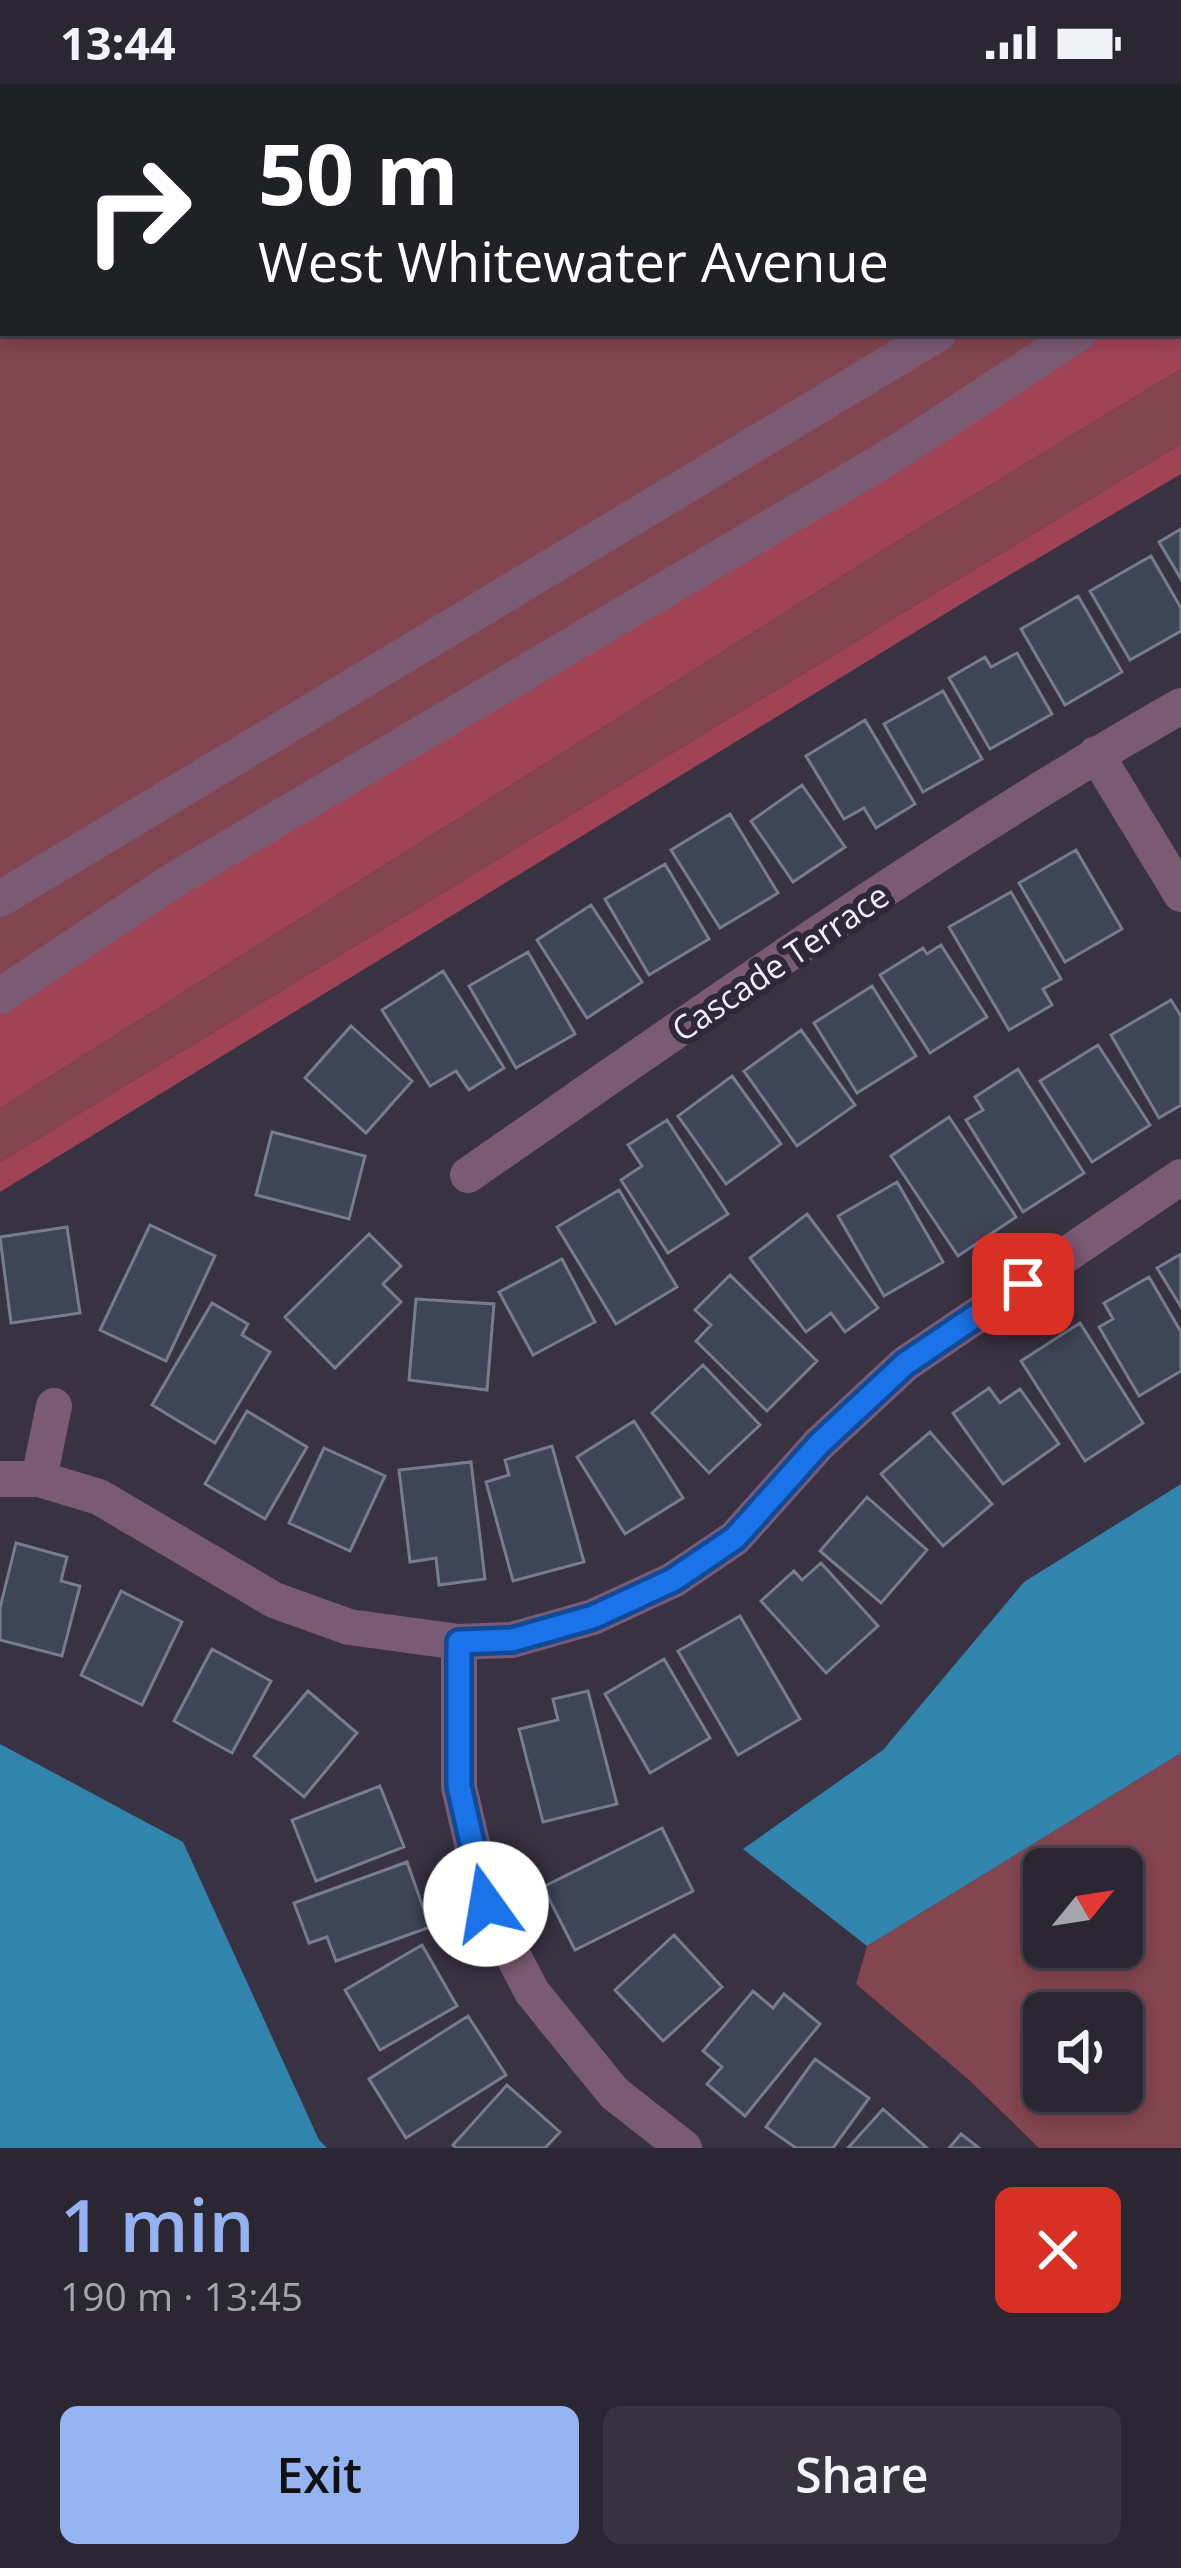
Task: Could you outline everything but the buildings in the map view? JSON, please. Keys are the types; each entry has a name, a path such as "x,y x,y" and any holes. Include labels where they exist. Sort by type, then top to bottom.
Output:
{"street":[{"path":"0,899 934,336"},
{"path":"0,996 171,882 891,456 1073,336"},
{"name":"Cascade Terrace","path":"468,1175 782,957 1096,754 1181,706"},
{"path":"1096,754 1181,893"},
{"path":"0,1479 39,1479 98,1497 274,1600 349,1628 459,1642 512,1640 573,1623 673,1580 735,1538 819,1444 905,1364 1181,1177"},
{"path":"39,1479 54,1406"},
{"path":"459,1642 459,1786 486,1904 532,1992 600,2076 614,2093 684,2148"}],"shaded area":[{"path":"0,336 1074,336 0,996"},
{"path":"1074,336 1181,336 1181,369 896,542 0,1108 0,996"},
{"path":"1181,369 1181,444 0,1162 0,1108 896,542"},
{"path":"1181,444 1181,474 0,1192 0,1162"},
{"path":"1181,1753 1181,2148 1039,2148 968,2079 856,1984 867,1946 1023,1850 1023,1968 1143,1968 1143,1848 1026,1848"}],"water":[{"path":"1181,1484 1181,1753 867,1946 743,1849 883,1750 1024,1582"},
{"path":"0,1744 183,1842 319,2140 327,2148 0,2148"}],"route":[{"path":"486,1904 459,1786 459,1642 512,1640 593,1617 673,1580 735,1538 819,1444 905,1364 1023,1284"}]}
